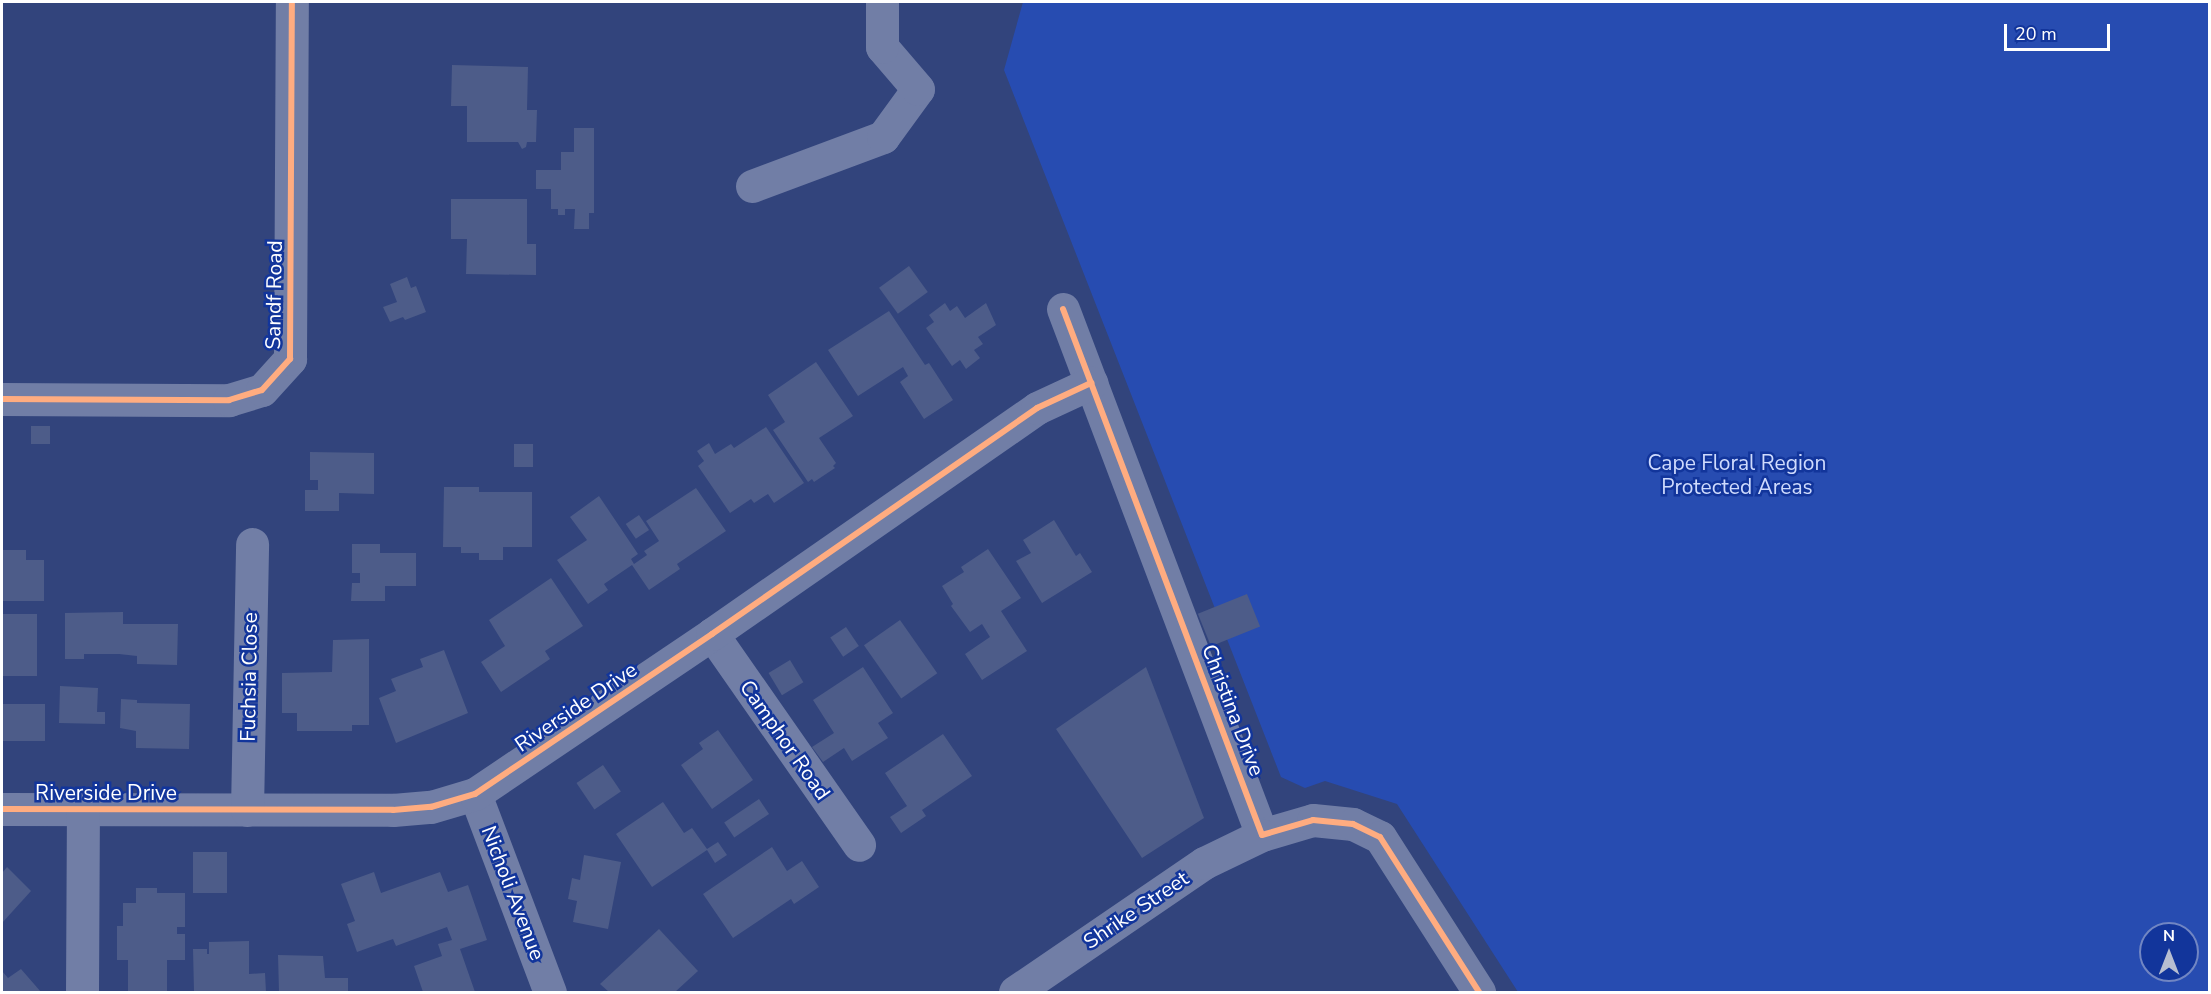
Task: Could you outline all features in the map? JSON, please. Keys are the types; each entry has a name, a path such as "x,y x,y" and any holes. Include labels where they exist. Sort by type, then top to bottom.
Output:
{"street":[{"name":"Sandf Road","path":"2,399 229,400 262,390 290,359 292,2"},
{"path":"752,186 883,137 918,89 882,47 882,2"},
{"name":"Christina Drive","path":"1063,309 1262,835"},
{"name":"Riverside Drive","path":"2,809 393,810 432,807 475,794 712,634 1037,408 1091,383"},
{"name":"Fuchsia Close","path":"247,810 252,544"},
{"name":"Camphor Road","path":"712,634 859,845"},
{"name":"Nicholi Avenue","path":"475,794 550,993"},
{"path":"82,993 83,810"},
{"path":"1262,835 1313,820 1353,824 1380,837 1479,993"},
{"name":"Shrike Street","path":"1015,993 1204,863 1262,835"}],"green space":[{"name":"Cape Floral Region Protected Areas","path":"1023,2 2209,2 2209,992 1518,992 1397,804 1325,781 1305,788 1281,777 1004,70"}],"building":[{"path":"452,65 528,67 527,110 537,110 536,142 527,142 526,147 522,149 518,142 467,142 467,106 451,106"},
{"path":"574,128 594,128 594,213 589,213 589,229 574,229 575,209 565,209 565,215 558,215 558,209 551,209 551,189 536,189 536,170 561,170 561,152 574,152"},
{"path":"451,199 527,199 527,244 536,244 536,275 466,274 467,239 451,239"},
{"path":"909,266 928,292 898,314 879,288"},
{"path":"407,277 411,288 416,286 426,312 405,320 403,317 390,322 383,307 397,302 390,284"},
{"path":"945,303 950,311 957,306 965,318 986,303 996,325 978,337 983,344 974,350 980,358 966,369 960,360 952,366 926,328 934,322 929,315"},
{"path":"889,311 925,365 929,363 953,400 924,419 900,382 908,376 903,367 858,396 828,350"},
{"path":"816,362 853,416 819,438 836,463 833,466 835,468 814,482 812,479 808,482 773,430 785,422 768,395"},
{"path":"31,426 50,426 50,444 31,444"},
{"path":"766,427 804,483 774,503 768,494 754,503 751,499 730,513 698,466 704,461 697,451 709,443 715,454 731,444 734,448"},
{"path":"514,444 533,444 533,467 514,467"},
{"path":"310,452 374,453 374,494 339,493 339,511 305,511 305,490 318,490 318,480 310,480"},
{"path":"444,487 479,487 479,492 532,492 532,547 503,547 503,560 479,560 479,553 461,553 461,547 443,547"},
{"path":"696,488 726,531 677,564 680,569 649,590 632,565 604,584 608,590 588,604 557,560 587,540 570,517 599,496 638,554 631,559 634,564 647,555 644,551 659,541 646,521"},
{"path":"639,515 649,530 636,539 626,524"},
{"path":"1054,520 1076,556 1080,553 1092,572 1042,603 1016,561 1031,553 1023,540"},
{"path":"352,544 380,544 380,553 416,553 416,586 385,586 385,601 351,601 352,583 360,583 360,573 352,573"},
{"path":"988,549 1021,598 1001,611 1027,651 982,680 965,654 990,637 982,624 970,632 951,606 953,604 942,586 964,572 961,567"},
{"path":"2,550 26,550 26,560 44,560 44,601 2,601"},
{"path":"551,578 583,626 545,651 550,659 501,692 481,662 505,646 489,620"},
{"path":"1247,594 1260,626 1211,646 1198,614"},
{"path":"123,612 123,624 178,624 177,665 137,664 137,656 119,654 84,654 84,659 65,659 65,613"},
{"path":"2,614 37,614 37,676 2,676"},
{"path":"900,620 937,673 901,698 864,645"},
{"path":"846,627 859,646 843,657 830,638"},
{"path":"369,639 369,725 352,725 352,731 297,731 297,713 282,713 282,673 332,672 333,640"},
{"path":"444,650 468,713 396,743 379,698 396,691 391,679 423,667 420,659"},
{"path":"790,660 803,682 782,695 769,673"},
{"path":"863,667 893,713 878,723 888,738 852,761 844,748 823,762 812,747 834,733 813,700"},
{"path":"1146,667 1204,818 1142,858 1056,729"},
{"path":"60,686 98,688 97,712 105,712 105,724 59,723"},
{"path":"121,699 137,700 137,703 190,704 189,749 136,748 136,731 120,728"},
{"path":"2,704 45,704 45,741 2,741"},
{"path":"718,730 753,780 712,809 681,765 703,749 699,743"},
{"path":"943,734 972,776 922,810 926,816 901,833 890,817 907,806 885,773"},
{"path":"603,765 621,792 594,809 576,783"},
{"path":"759,799 769,814 734,837 724,822"},
{"path":"663,802 684,833 692,828 707,849 718,842 727,855 715,863 707,850 652,887 616,834"},
{"path":"772,847 787,871 802,861 819,887 794,904 791,899 733,938 703,894"},
{"path":"193,852 227,852 227,893 193,893"},
{"path":"584,855 621,862 608,929 573,922 577,901 568,899 572,878 580,880"},
{"path":"7,867 31,891 2,923 2,873"},
{"path":"374,872 381,893 440,872 448,892 468,885 487,940 460,949 475,992 423,992 414,966 442,956 438,944 452,940 447,927 396,946 393,939 357,952 347,924 355,921 341,884"},
{"path":"136,888 157,888 157,893 185,893 185,927 177,927 177,934 185,934 185,960 167,960 167,992 128,992 128,960 117,960 117,926 123,926 123,903 136,903"},
{"path":"659,929 698,971 675,992 609,992 600,984"},
{"path":"249,941 249,974 265,973 266,992 194,992 193,949 207,949 207,954 209,954 209,942"},
{"path":"278,955 323,956 325,978 348,978 348,992 279,992"},
{"path":"21,969 41,992 2,992 2,971 8,978"}],"cycle path":[{"path":"2,399 229,400 262,390 290,359 292,2"},
{"path":"1063,309 1262,835 1313,820 1353,824 1380,837 1479,992"},
{"path":"2,809 393,810 431,807 475,794 712,634 1037,408 1091,383"}]}
